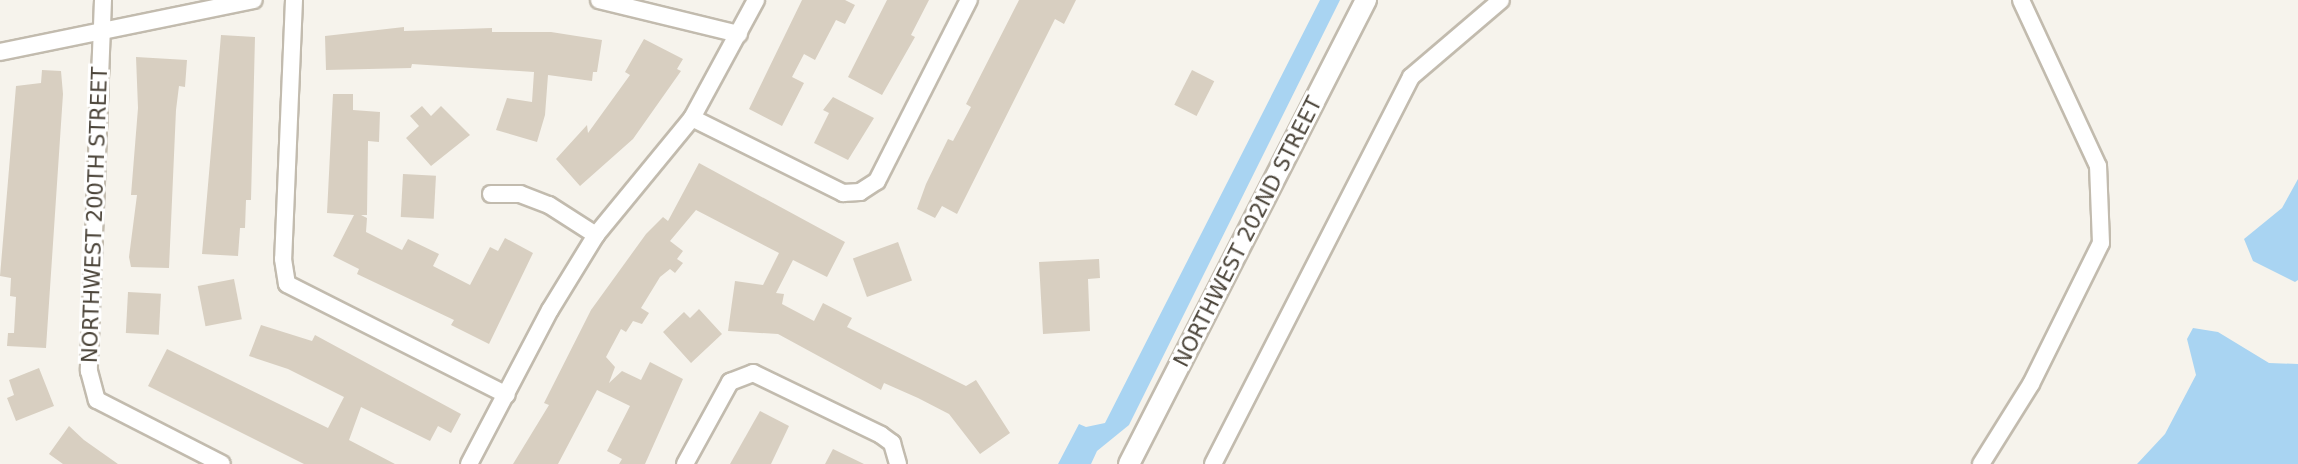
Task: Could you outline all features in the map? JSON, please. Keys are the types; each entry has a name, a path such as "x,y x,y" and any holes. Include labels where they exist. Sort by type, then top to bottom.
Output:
{"street":[{"name":"NORTHWEST 200TH STREET","path":"103,0 89,371 97,400 222,464"},
{"path":"0,52 101,29 254,0"},
{"path":"294,0 283,259 287,284 507,395"},
{"path":"599,0 739,34"},
{"path":"469,464 596,235 692,118 756,0"},
{"path":"692,118 843,193 860,192 877,181 969,0"},
{"name":"NORTHWEST 202ND STREET","path":"1129,464 1366,0"},
{"path":"1213,464 1411,77 1501,0"},
{"path":"1982,464 2031,384 2101,243 2098,166 2021,0"},
{"path":"491,194 520,194 549,205 596,235"},
{"path":"685,464 718,401 740,375 764,375 881,435 898,458"}],"water":[{"path":"1320,0 1340,0 1129,425 1097,451 1091,464 1058,464 1079,424 1086,427 1105,423"},
{"path":"2298,179 2298,280 2295,282 2253,261 2244,239 2282,208"},
{"path":"2193,328 2218,332 2269,363 2298,364 2298,464 2137,464 2165,434 2196,375 2187,339"}],"building":[{"path":"802,0 845,0 855,5 845,24 836,20 815,60 804,54 792,77 804,83 782,126 749,109"},
{"path":"887,0 929,0 911,35 915,37 882,95 848,77"},
{"path":"1019,0 1076,0 1064,24 1055,19 957,214 942,206 935,218 917,209 926,184 948,139 953,141 971,107 966,104"},
{"path":"404,27 404,31 492,28 492,32 551,32 602,40 597,72 593,72 592,81 548,75 545,115 537,142 496,130 507,98 532,102 534,72 412,64 411,68 326,70 325,36"},
{"path":"221,35 255,37 251,200 246,200 245,228 240,228 238,256 202,254"},
{"path":"644,39 683,59 677,69 681,71 633,139 580,186 556,159 587,125 588,133 630,75 625,72"},
{"path":"136,57 187,60 185,87 179,86 176,110 169,268 131,267 129,257 137,195 131,195 138,108"},
{"path":"42,70 61,71 63,94 46,348 7,346 8,333 14,333 16,297 10,296 11,278 0,276 16,86 41,83"},
{"path":"1192,70 1214,81 1197,116 1174,105"},
{"path":"333,94 353,94 353,110 380,112 379,142 368,141 367,215 361,215 367,218 366,232 402,250 408,239 439,254 433,266 470,285 490,247 498,251 505,238 533,253 489,344 451,325 454,320 357,274 359,269 333,256 354,215 327,213"},
{"path":"833,97 874,118 848,160 814,143 829,113 823,110"},
{"path":"422,106 431,116 441,106 470,135 431,166 406,138 419,126 410,116"},
{"path":"699,163 845,242 827,277 793,260 776,293 784,294 782,304 814,321 823,303 852,318 847,327 966,386 976,380 1010,433 980,454 949,414 918,398 884,383 881,390 778,334 728,331 735,281 763,285 779,253 696,210 670,241 683,251 677,259 683,263 675,273 670,269 660,277 641,308 649,313 642,324 633,321 626,332 621,329 606,357 615,367 609,383 622,371 641,380 650,362 683,379 645,464 619,464 622,459 607,451 630,406 597,390 558,464 513,464 549,405 544,403 591,310 646,234 663,217 668,221"},
{"path":"403,174 436,176 434,219 401,217"},
{"path":"898,242 912,281 867,297 853,258"},
{"path":"1099,259 1100,278 1088,279 1090,331 1043,334 1039,262"},
{"path":"234,279 242,319 206,326 198,286"},
{"path":"128,292 161,294 159,335 126,333"},
{"path":"699,309 722,334 691,363 663,332 684,312 690,318"},
{"path":"261,325 312,341 315,335 461,414 451,433 438,426 430,441 361,407 349,440 395,464 304,464 148,386 167,349 328,428 344,397 288,369 249,356"},
{"path":"39,368 54,406 16,421 7,398 14,395 9,380"},
{"path":"760,411 789,426 771,464 730,464"},
{"path":"69,426 84,440 118,464 63,464 49,454"},
{"path":"833,449 864,464 825,464"}]}
